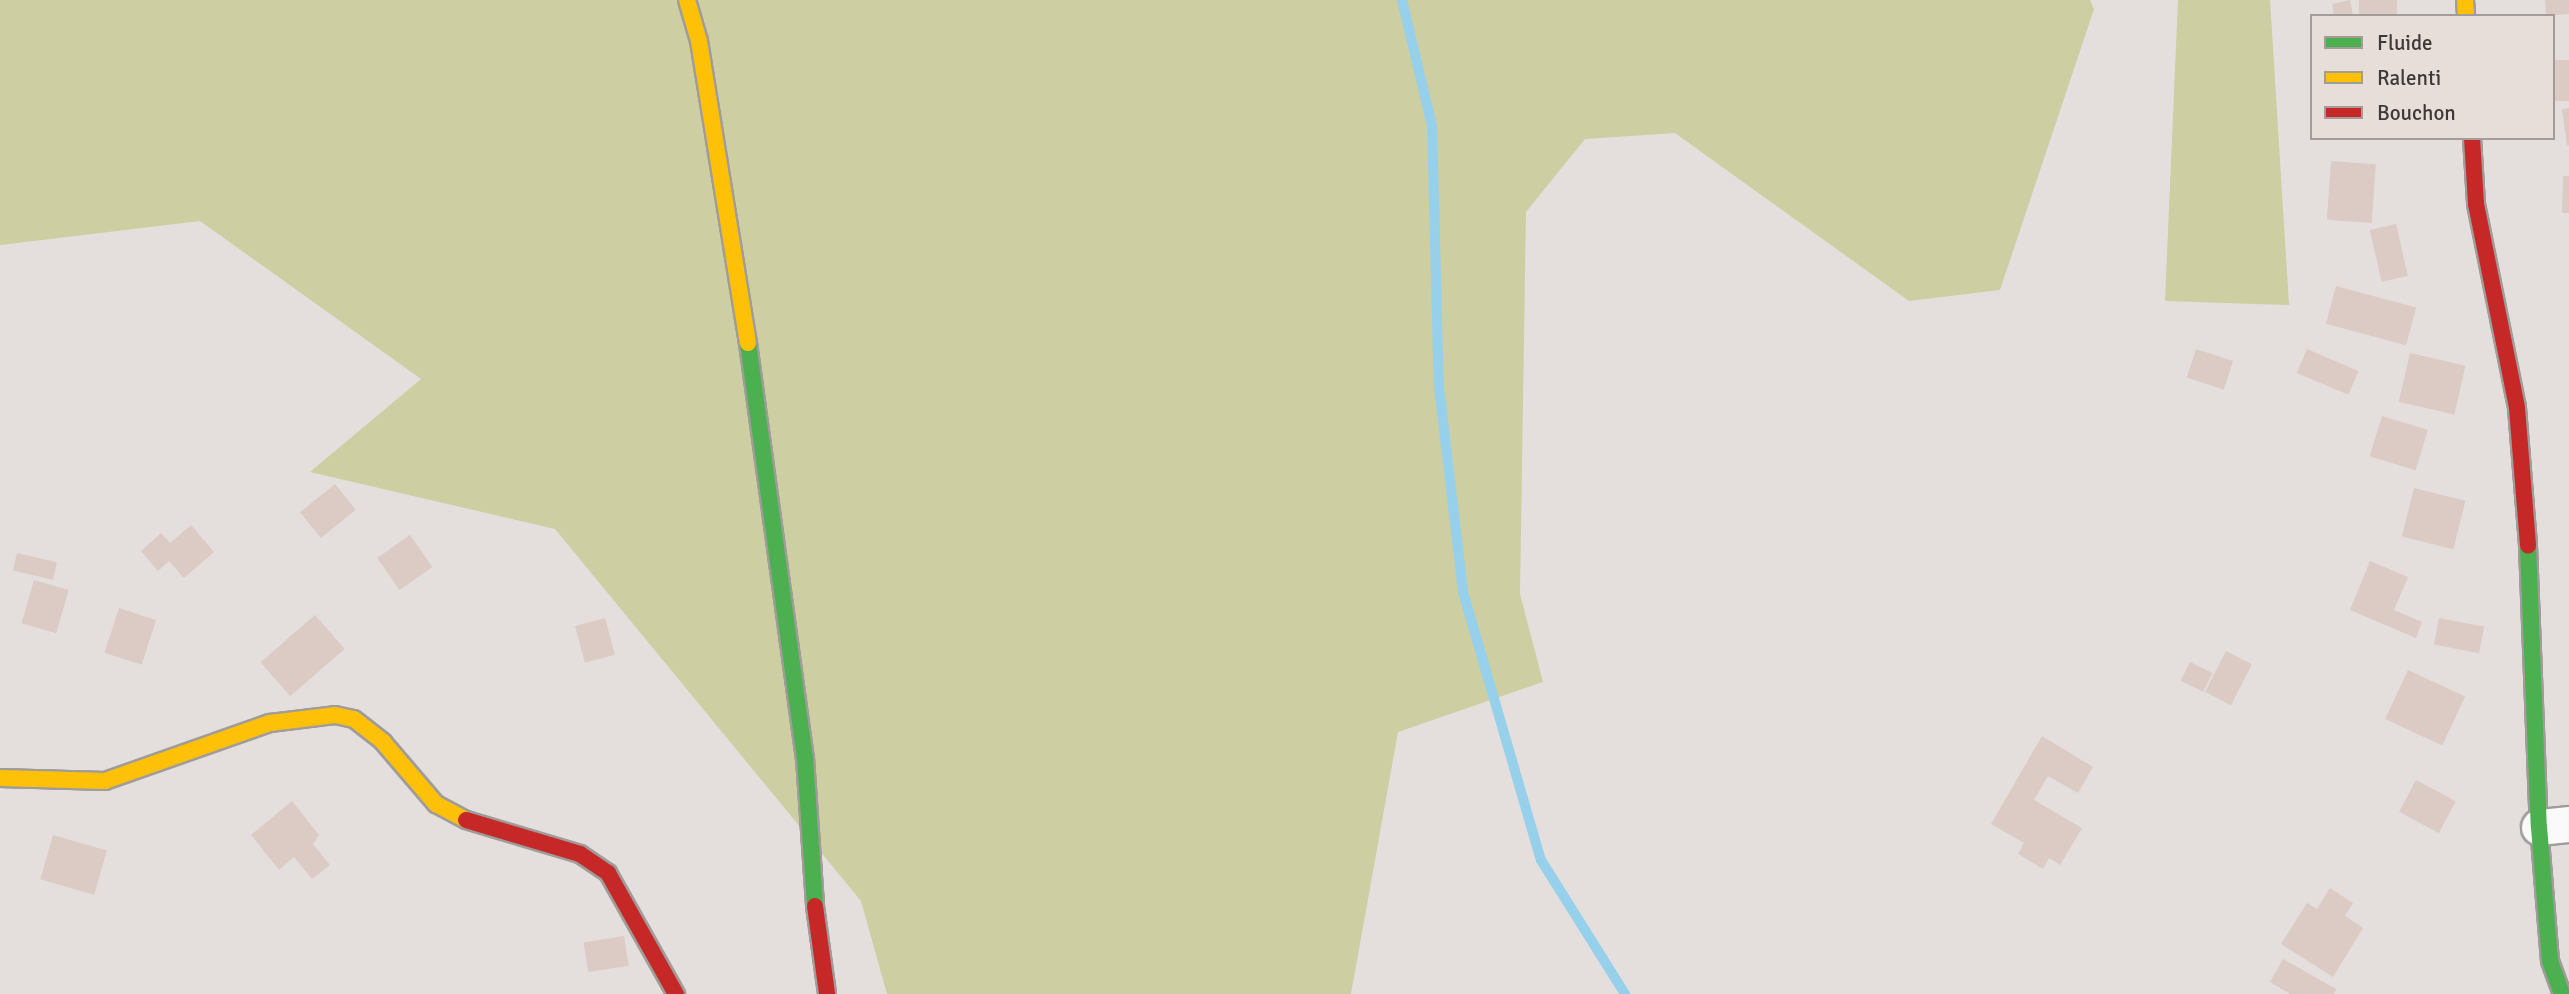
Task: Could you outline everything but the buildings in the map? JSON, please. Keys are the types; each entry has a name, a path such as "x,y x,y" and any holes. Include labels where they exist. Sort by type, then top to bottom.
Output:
{"main road":[{"path":"687,0 699,41 733,236 805,758 814,902 827,994"},
{"path":"2472,140 2476,204 2517,408 2554,825 2550,961 2562,994"},
{"path":"0,778 33,782 105,781 270,723 335,715 354,719 383,742 436,804 476,825 580,854 608,873 676,994"},
{"path":"2539,983 2550,961"}],"green space":[{"path":"0,0 2090,0 2094,9 2000,290 1909,301 1675,133 1585,139 1526,212 1520,594 1543,682 1398,732 1351,994 887,994 861,901 555,529 310,472 421,379 200,221 0,245"},
{"path":"2178,0 2270,0 2289,305 2165,301"}],"waterway":[{"path":"1402,0 1432,126 1439,387 1463,592 1541,860 1625,994"}],"traffic: fast":[{"path":"748,343 805,758 815,906"},
{"path":"2528,546 2539,827 2550,961 2562,994"}],"traffic: slow":[{"path":"687,0 699,41 748,343"},
{"path":"2465,0 2466,14"},
{"path":"0,778 105,781 270,723 335,715 354,719 383,742 436,804 466,820"}],"traffic: jam":[{"path":"2472,140 2476,204 2517,408 2528,546"},
{"path":"466,820 580,854 608,873 676,994"},
{"path":"815,906 827,994"}]}
